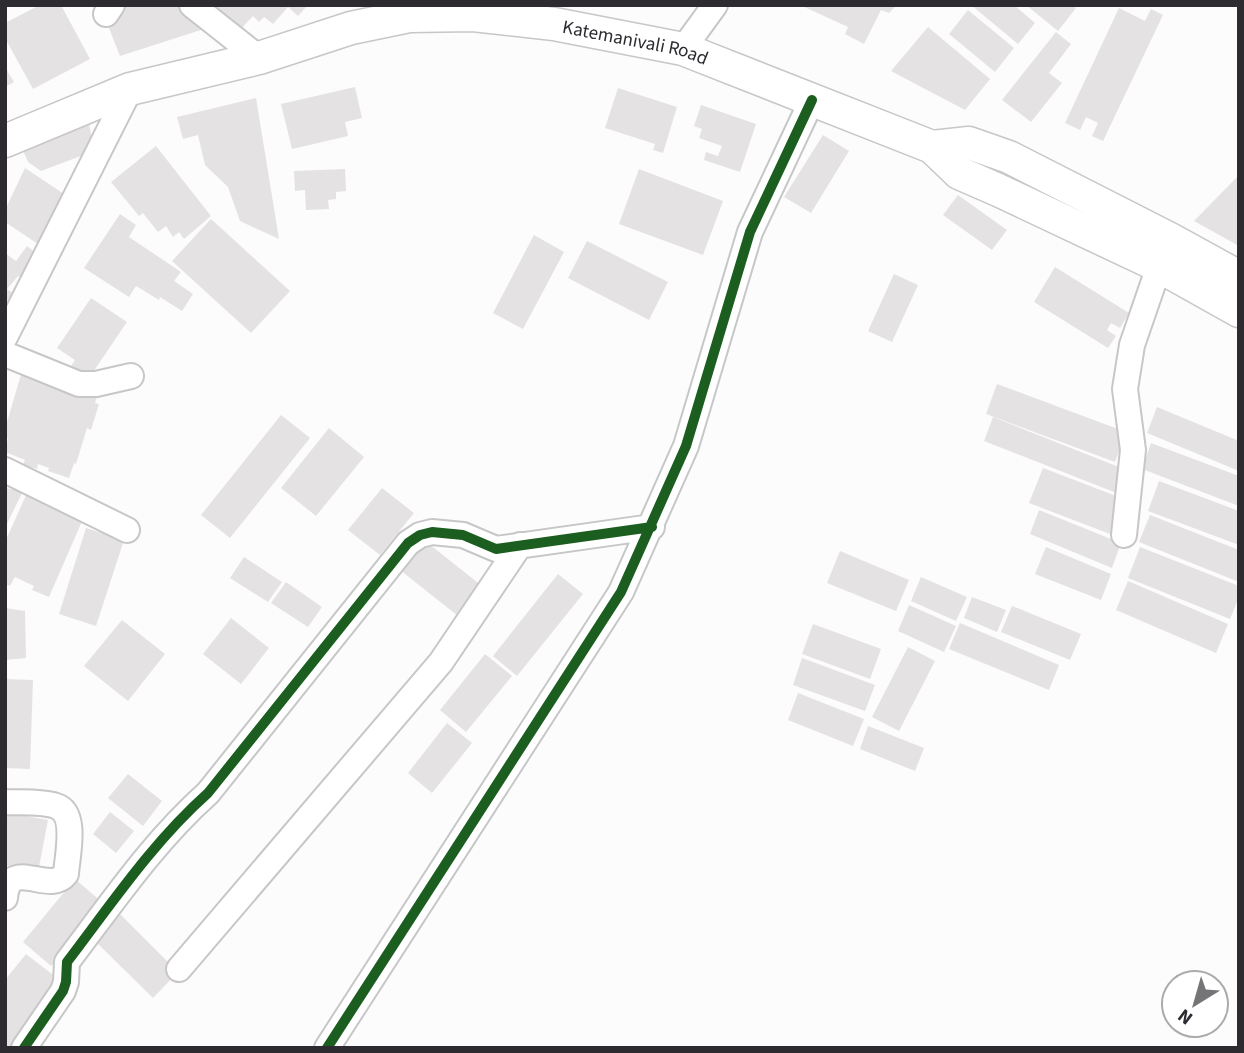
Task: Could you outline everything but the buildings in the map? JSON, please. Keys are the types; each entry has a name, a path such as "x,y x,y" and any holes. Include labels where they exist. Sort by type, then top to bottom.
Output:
{"main road":[{"name":"Katemanivali Road","path":"5,141 130,89 259,58 351,28 409,16 561,15 683,49 932,147 969,143 1009,157 1163,252 1239,311"},
{"name":"Katemanivali Road","path":"1163,252 1239,277"}],"street":[{"path":"192,5 259,58"},
{"path":"683,49 715,5"},
{"path":"5,337 130,89"},
{"path":"327,1048 445,869 488,795 537,725 621,592 686,446 750,232 812,100"},
{"path":"1124,535 1133,450 1125,389 1132,345 1163,252"},
{"path":"5,354 79,384 96,384 131,376"},
{"path":"5,470 127,530"},
{"path":"24,1048 63,991 68,962 142,862 178,819 208,793 408,543 432,531 463,535 496,549 652,527"},
{"path":"179,969 441,662 520,545"},
{"path":"5,802 57,806 65,812 70,822 66,874 62,880 55,882 21,877 14,879 8,885 5,898"}],"cycle path":[{"path":"327,1048 621,592 686,446 750,232 812,100"},
{"path":"24,1048 63,991 67,962 117,896 151,852 208,793 408,543 420,535 432,532 463,535 496,549 652,527"}]}
